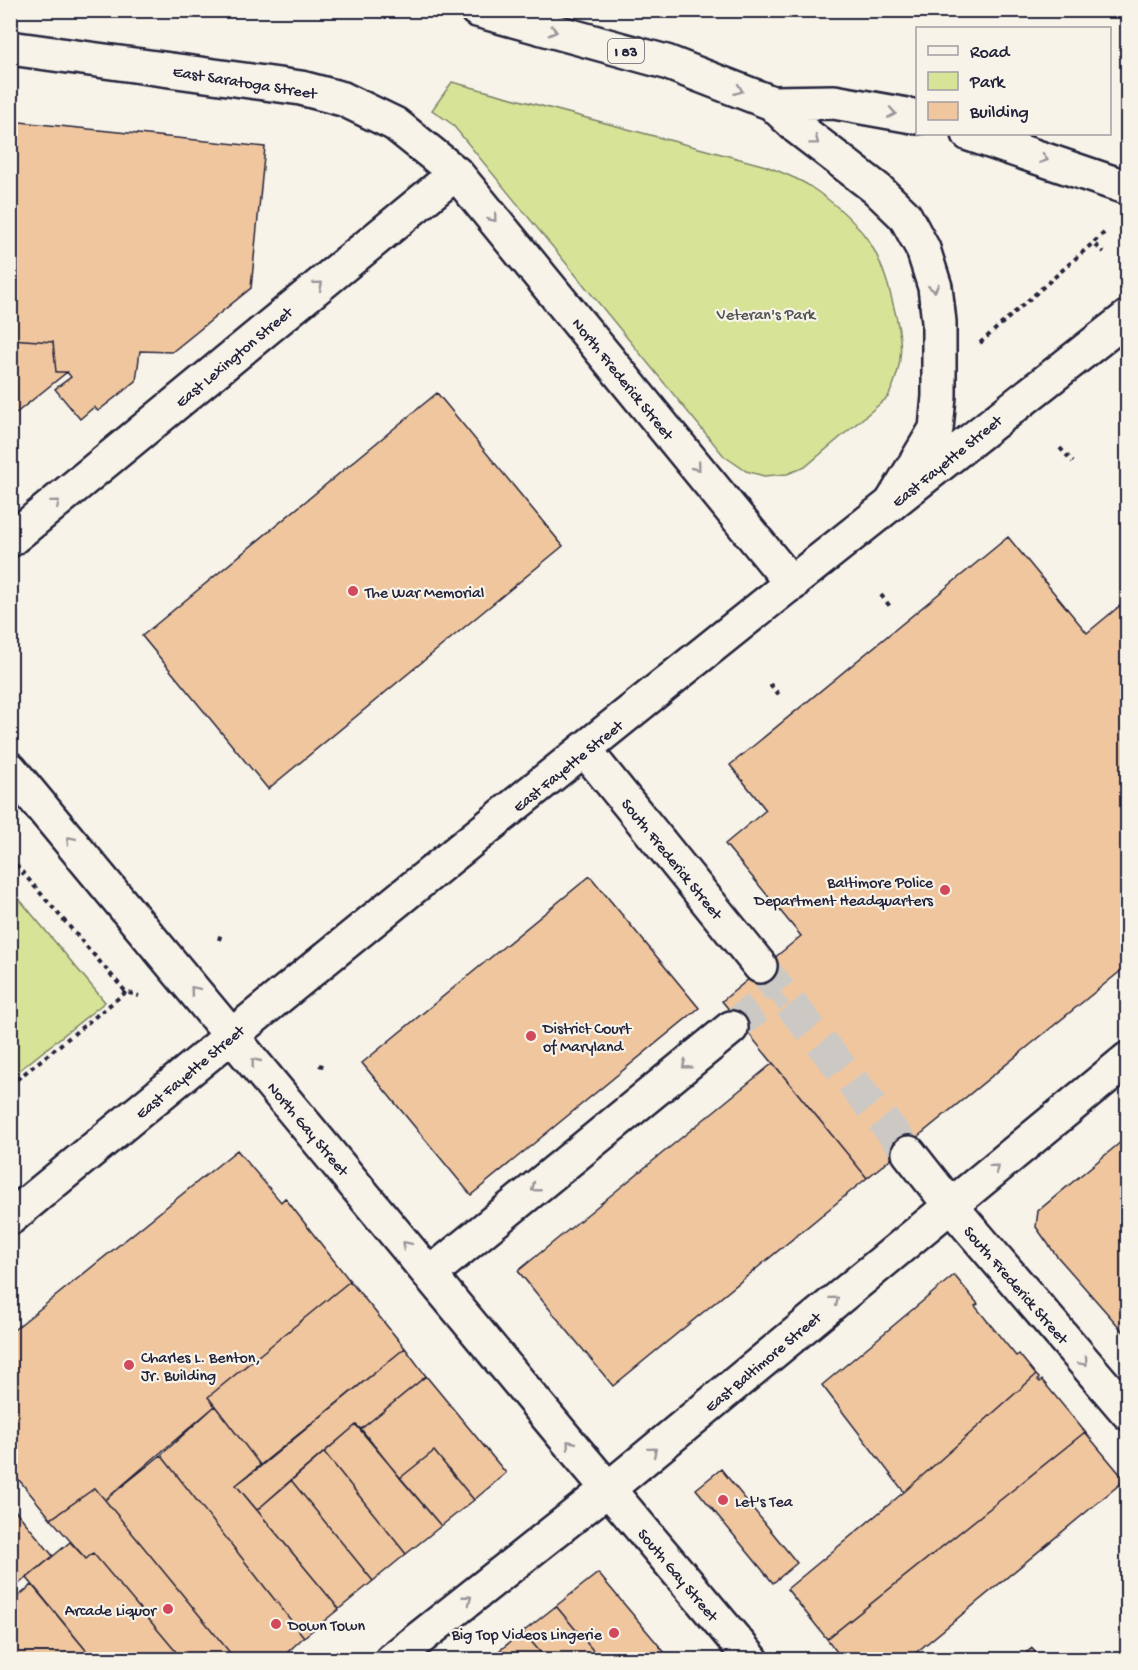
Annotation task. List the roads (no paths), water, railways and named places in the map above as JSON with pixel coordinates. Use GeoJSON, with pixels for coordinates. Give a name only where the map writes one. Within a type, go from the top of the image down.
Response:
{"type":"FeatureCollection","features":[{"type":"Feature","properties":{"kind":"main road","name":"I 83"},"geometry":{"type":"LineString","coordinates":[[477,10],[666,62],[772,103],[834,102],[916,117]]}},
{"type":"Feature","properties":{"kind":"main road","name":"East Saratoga Street"},"geometry":{"type":"LineString","coordinates":[[10,48],[230,77],[301,88],[343,99],[395,124],[456,173]]}},
{"type":"Feature","properties":{"kind":"main road"},"geometry":{"type":"LineString","coordinates":[[772,103],[798,128],[877,189],[905,216],[922,249],[935,287],[939,322],[939,396],[936,429],[891,504]]}},
{"type":"Feature","properties":{"kind":"main road"},"geometry":{"type":"LineString","coordinates":[[972,135],[1128,188]]}},
{"type":"Feature","properties":{"kind":"main road","name":"East Lexington Street"},"geometry":{"type":"LineString","coordinates":[[10,540],[456,173]]}},
{"type":"Feature","properties":{"kind":"main road","name":"North Frederick Street"},"geometry":{"type":"LineString","coordinates":[[456,173],[792,584]]}},
{"type":"Feature","properties":{"kind":"main road","name":"East Fayette Street"},"geometry":{"type":"LineString","coordinates":[[10,1218],[585,750],[1128,317]]}},
{"type":"Feature","properties":{"kind":"main road","name":"South Frederick Street"},"geometry":{"type":"LineString","coordinates":[[585,750],[760,966]]}},
{"type":"Feature","properties":{"kind":"main road","name":"North Gay Street"},"geometry":{"type":"LineString","coordinates":[[10,769],[608,1489]]}},
{"type":"Feature","properties":{"kind":"main road"},"geometry":{"type":"LineString","coordinates":[[430,1274],[731,1028]]}},
{"type":"Feature","properties":{"kind":"main road","name":"East Baltimore Street"},"geometry":{"type":"LineString","coordinates":[[392,1659],[608,1489],[1128,1059]]}},
{"type":"Feature","properties":{"kind":"main road","name":"South Frederick Street"},"geometry":{"type":"LineString","coordinates":[[909,1153],[950,1205],[1128,1413]]}},
{"type":"Feature","properties":{"kind":"main road","name":"South Gay Street"},"geometry":{"type":"LineString","coordinates":[[608,1489],[752,1659]]}},
{"type":"Feature","properties":{"kind":"tunnel"},"geometry":{"type":"LineString","coordinates":[[760,966],[909,1153]]}},
{"type":"Feature","properties":{"kind":"tunnel"},"geometry":{"type":"LineString","coordinates":[[731,1028],[779,990]]}},
{"type":"Feature","properties":{"kind":"place","name":"The War Memorial"},"geometry":{"type":"Point","coordinates":[353,591]}},
{"type":"Feature","properties":{"kind":"place","name":"Baltimore Police Department Headquarters"},"geometry":{"type":"Point","coordinates":[945,890]}},
{"type":"Feature","properties":{"kind":"place","name":"District Court of Maryland"},"geometry":{"type":"Point","coordinates":[531,1036]}},
{"type":"Feature","properties":{"kind":"place","name":"Charles L. Benton, Jr. Building"},"geometry":{"type":"Point","coordinates":[129,1365]}},
{"type":"Feature","properties":{"kind":"place","name":"Let's Tea"},"geometry":{"type":"Point","coordinates":[723,1500]}},
{"type":"Feature","properties":{"kind":"place","name":"Arcade Liquor"},"geometry":{"type":"Point","coordinates":[168,1609]}},
{"type":"Feature","properties":{"kind":"place","name":"Down Town"},"geometry":{"type":"Point","coordinates":[276,1624]}},
{"type":"Feature","properties":{"kind":"place","name":"Big Top Videos Lingerie"},"geometry":{"type":"Point","coordinates":[614,1633]}},
{"type":"Feature","properties":{"kind":"park label","name":"Veteran's Park"},"geometry":{"type":"Point","coordinates":[766,313]}}]}
